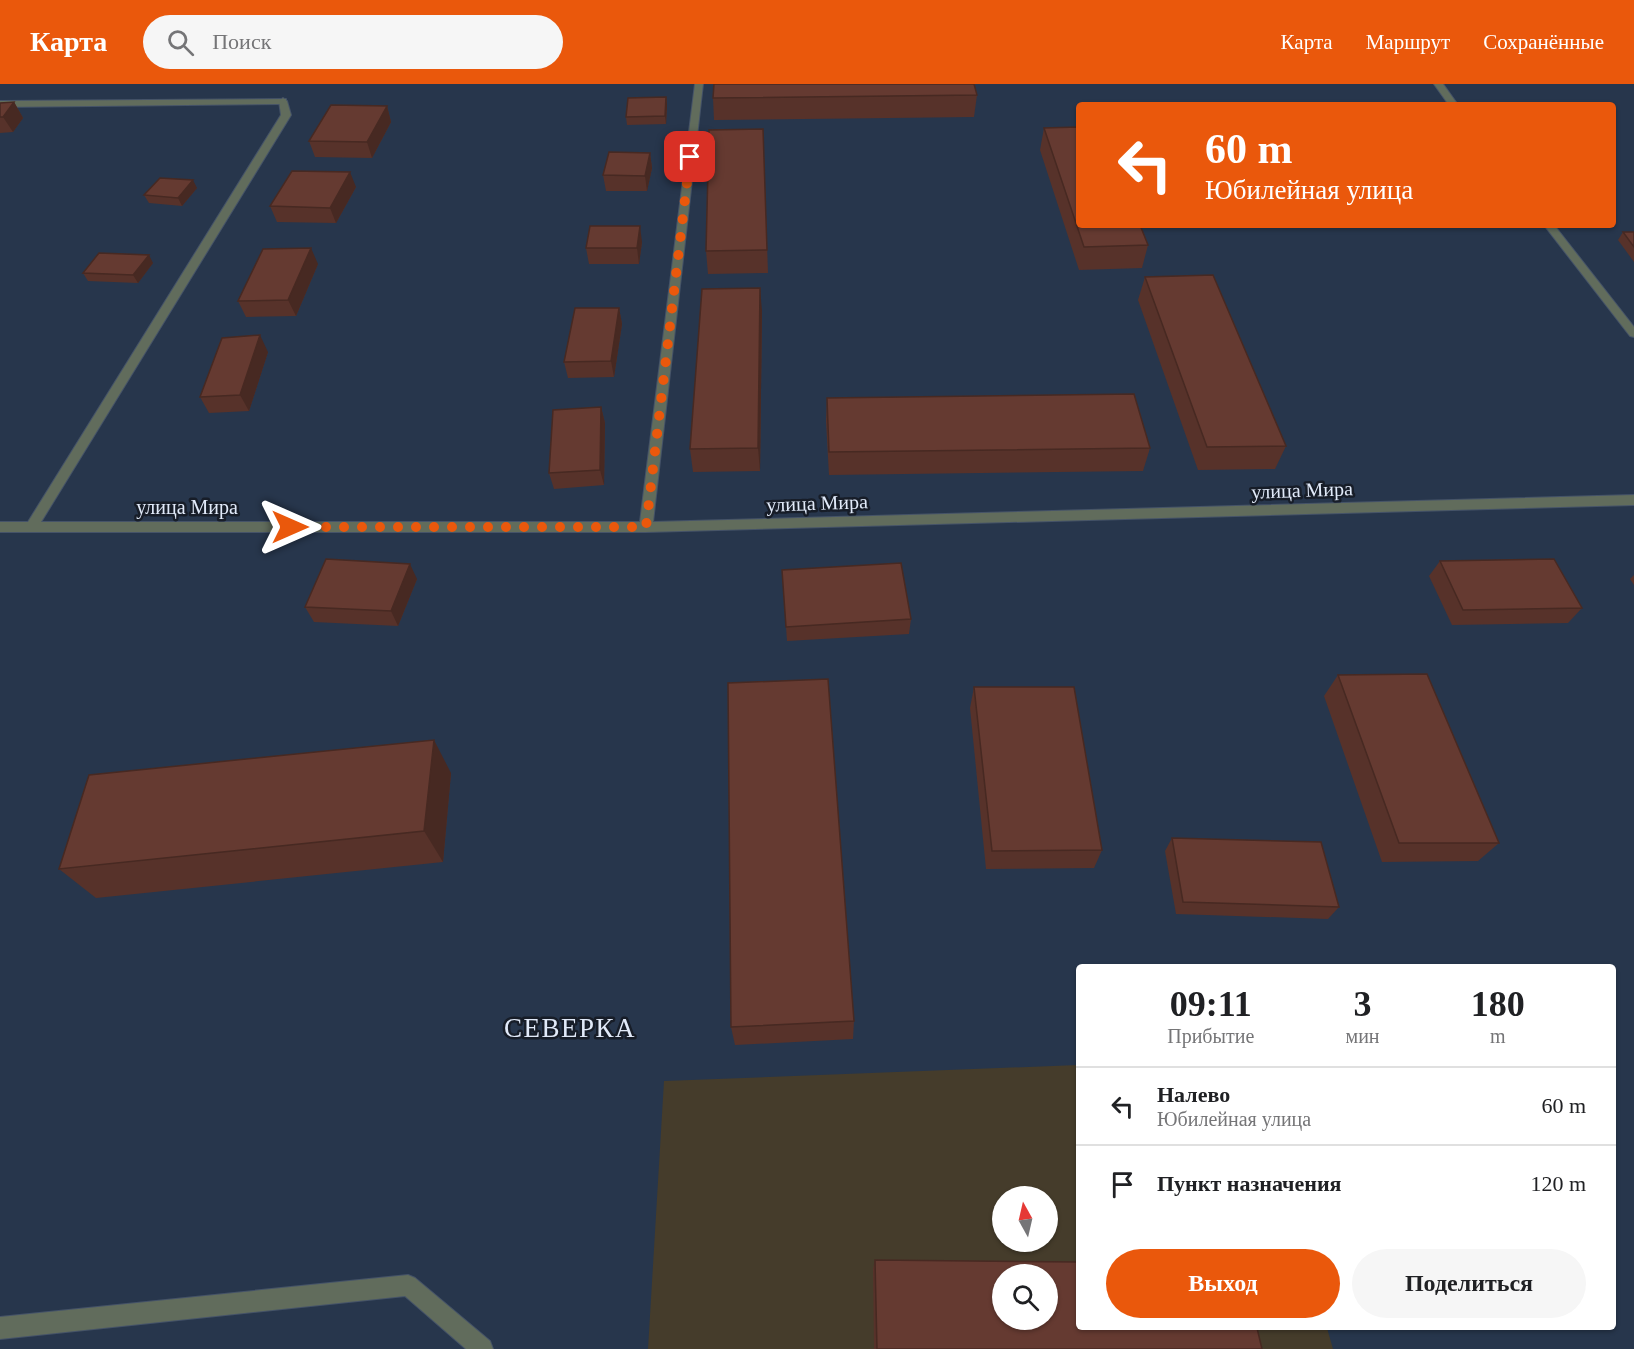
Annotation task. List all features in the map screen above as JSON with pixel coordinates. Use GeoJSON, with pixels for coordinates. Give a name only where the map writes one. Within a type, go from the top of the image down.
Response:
{"type":"FeatureCollection","features":[{"type":"Feature","properties":{"kind":"street"},"geometry":{"type":"LineString","coordinates":[[646,527],[699,84]]}},
{"type":"Feature","properties":{"kind":"street"},"geometry":{"type":"LineString","coordinates":[[1438,84],[1452,102]]}},
{"type":"Feature","properties":{"kind":"street"},"geometry":{"type":"LineString","coordinates":[[0,104],[283,101],[286,115],[32,526]]}},
{"type":"Feature","properties":{"kind":"street"},"geometry":{"type":"LineString","coordinates":[[1551,228],[1634,334]]}},
{"type":"Feature","properties":{"kind":"street","name":"улица Мира"},"geometry":{"type":"LineString","coordinates":[[0,527],[646,527],[1634,500]]}},
{"type":"Feature","properties":{"kind":"street"},"geometry":{"type":"LineString","coordinates":[[0,1328],[408,1285],[482,1349]]}},
{"type":"Feature","properties":{"kind":"shaded area"},"geometry":{"type":"Polygon","coordinates":[[[1076,1065],[1076,1330],[1328,1330],[1333,1349],[648,1349],[664,1081],[1076,1065]]]}},
{"type":"Feature","properties":{"kind":"building"},"geometry":{"type":"Polygon","coordinates":[[[714,84],[974,84],[977,95],[713,98],[714,84]]]}},
{"type":"Feature","properties":{"kind":"building"},"geometry":{"type":"Polygon","coordinates":[[[666,97],[665,116],[626,117],[628,98],[666,97]]]}},
{"type":"Feature","properties":{"kind":"building"},"geometry":{"type":"Polygon","coordinates":[[[14,102],[3,117],[0,117],[0,103],[14,102]]]}},
{"type":"Feature","properties":{"kind":"building"},"geometry":{"type":"Polygon","coordinates":[[[331,105],[387,106],[367,142],[309,141],[331,105]]]}},
{"type":"Feature","properties":{"kind":"building"},"geometry":{"type":"Polygon","coordinates":[[[1076,127],[1076,223],[1044,128],[1076,127]]]}},
{"type":"Feature","properties":{"kind":"building"},"geometry":{"type":"Polygon","coordinates":[[[763,129],[767,250],[706,251],[709,130],[763,129]]]}},
{"type":"Feature","properties":{"kind":"building"},"geometry":{"type":"Polygon","coordinates":[[[609,152],[650,153],[645,176],[603,175],[609,152]]]}},
{"type":"Feature","properties":{"kind":"building"},"geometry":{"type":"Polygon","coordinates":[[[292,171],[350,172],[330,208],[270,206],[292,171]]]}},
{"type":"Feature","properties":{"kind":"building"},"geometry":{"type":"Polygon","coordinates":[[[160,178],[193,180],[178,198],[144,195],[160,178]]]}},
{"type":"Feature","properties":{"kind":"building"},"geometry":{"type":"Polygon","coordinates":[[[590,226],[640,226],[637,248],[586,248],[590,226]]]}},
{"type":"Feature","properties":{"kind":"building"},"geometry":{"type":"Polygon","coordinates":[[[1078,228],[1141,228],[1148,245],[1084,247],[1078,228]]]}},
{"type":"Feature","properties":{"kind":"building"},"geometry":{"type":"Polygon","coordinates":[[[1623,232],[1634,232],[1634,247],[1623,232]]]}},
{"type":"Feature","properties":{"kind":"building"},"geometry":{"type":"Polygon","coordinates":[[[311,248],[288,300],[238,301],[263,249],[311,248]]]}},
{"type":"Feature","properties":{"kind":"building"},"geometry":{"type":"Polygon","coordinates":[[[99,253],[149,255],[133,275],[83,273],[99,253]]]}},
{"type":"Feature","properties":{"kind":"building"},"geometry":{"type":"Polygon","coordinates":[[[1213,275],[1286,446],[1207,447],[1145,277],[1213,275]]]}},
{"type":"Feature","properties":{"kind":"building"},"geometry":{"type":"Polygon","coordinates":[[[760,288],[758,448],[690,449],[702,289],[760,288]]]}},
{"type":"Feature","properties":{"kind":"building"},"geometry":{"type":"Polygon","coordinates":[[[575,308],[619,308],[611,361],[564,362],[575,308]]]}},
{"type":"Feature","properties":{"kind":"building"},"geometry":{"type":"Polygon","coordinates":[[[260,335],[240,395],[200,397],[222,338],[260,335]]]}},
{"type":"Feature","properties":{"kind":"building"},"geometry":{"type":"Polygon","coordinates":[[[1134,394],[1150,448],[829,452],[827,398],[1134,394]]]}},
{"type":"Feature","properties":{"kind":"building"},"geometry":{"type":"Polygon","coordinates":[[[601,407],[600,470],[549,473],[553,410],[601,407]]]}},
{"type":"Feature","properties":{"kind":"building"},"geometry":{"type":"Polygon","coordinates":[[[326,559],[410,564],[391,611],[305,607],[326,559]]]}},
{"type":"Feature","properties":{"kind":"building"},"geometry":{"type":"Polygon","coordinates":[[[1554,559],[1582,608],[1463,610],[1440,561],[1554,559]]]}},
{"type":"Feature","properties":{"kind":"building"},"geometry":{"type":"Polygon","coordinates":[[[901,563],[911,619],[786,627],[782,570],[901,563]]]}},
{"type":"Feature","properties":{"kind":"building"},"geometry":{"type":"Polygon","coordinates":[[[1427,674],[1499,843],[1399,843],[1338,675],[1427,674]]]}},
{"type":"Feature","properties":{"kind":"building"},"geometry":{"type":"Polygon","coordinates":[[[828,679],[854,1021],[731,1027],[728,683],[828,679]]]}},
{"type":"Feature","properties":{"kind":"building"},"geometry":{"type":"Polygon","coordinates":[[[974,687],[1074,687],[1102,850],[992,851],[974,687]]]}},
{"type":"Feature","properties":{"kind":"building"},"geometry":{"type":"Polygon","coordinates":[[[434,740],[424,831],[59,869],[89,775],[434,740]]]}},
{"type":"Feature","properties":{"kind":"building"},"geometry":{"type":"Polygon","coordinates":[[[1172,838],[1321,842],[1339,907],[1183,902],[1172,838]]]}},
{"type":"Feature","properties":{"kind":"building"},"geometry":{"type":"Polygon","coordinates":[[[875,1260],[1076,1262],[1076,1330],[1257,1330],[1262,1349],[877,1349],[875,1260]]]}},
{"type":"Feature","properties":{"kind":"district","name":"СЕВЕРКА"},"geometry":{"type":"Point","coordinates":[570,1028]}},
{"type":"Feature","properties":{"kind":"route"},"geometry":{"type":"LineString","coordinates":[[290,527],[646,527],[690,157]]}}]}
